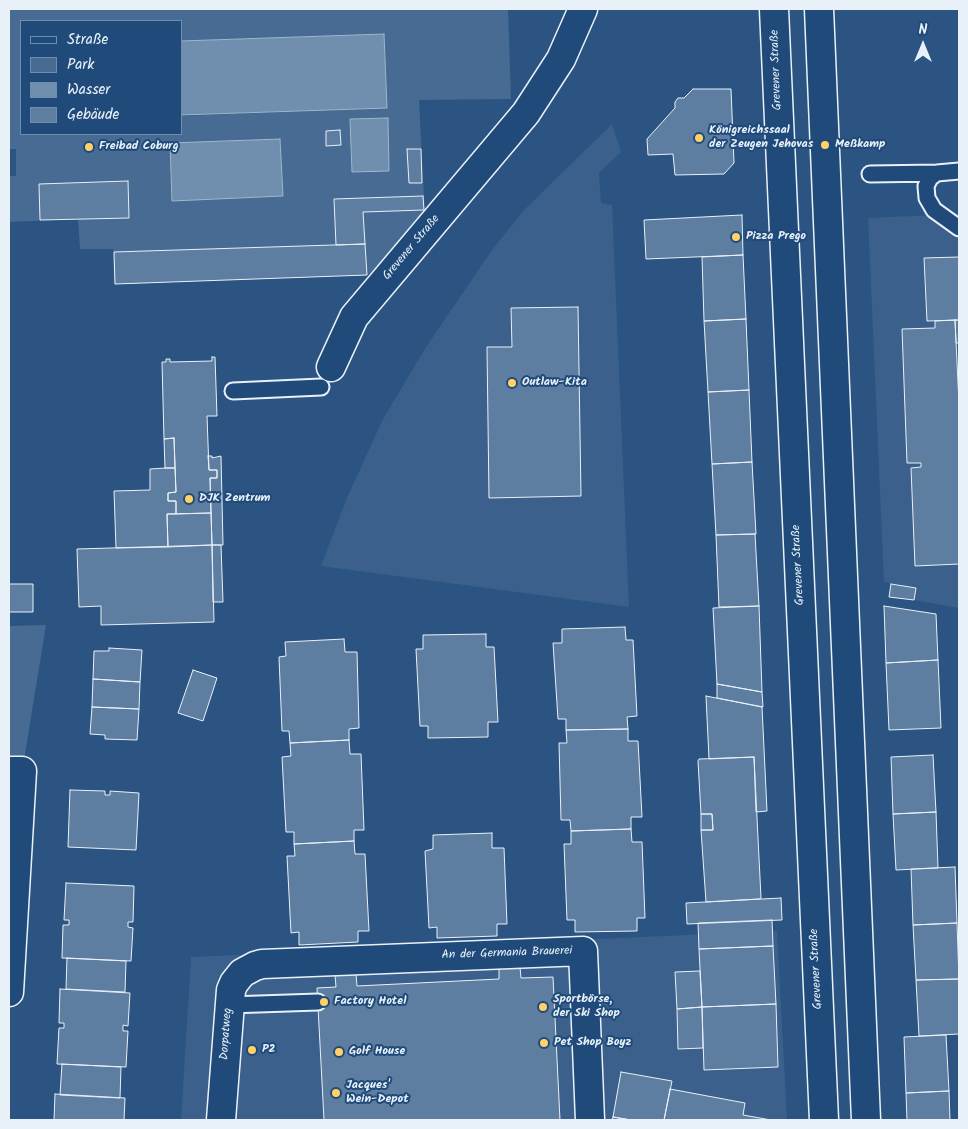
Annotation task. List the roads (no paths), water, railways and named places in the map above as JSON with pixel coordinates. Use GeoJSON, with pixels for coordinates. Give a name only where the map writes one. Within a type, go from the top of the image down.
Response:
{"type":"FeatureCollection","features":[{"type":"Feature","properties":{"kind":"main road","name":"Grevener Straße"},"geometry":{"type":"LineString","coordinates":[[326,377],[354,317],[526,112],[561,59],[583,9]]}},
{"type":"Feature","properties":{"kind":"main road","name":"Grevener Straße"},"geometry":{"type":"LineString","coordinates":[[774,9],[824,1120]]}},
{"type":"Feature","properties":{"kind":"main road"},"geometry":{"type":"LineString","coordinates":[[819,9],[866,1120]]}},
{"type":"Feature","properties":{"kind":"main road"},"geometry":{"type":"LineString","coordinates":[[9,772],[22,771],[11,914],[9,992]]}},
{"type":"Feature","properties":{"kind":"main road","name":"An der Germania Brauerei"},"geometry":{"type":"LineString","coordinates":[[262,964],[583,951],[590,1120]]}},
{"type":"Feature","properties":{"kind":"main road","name":"Dorpatweg"},"geometry":{"type":"LineString","coordinates":[[221,1120],[229,1005],[232,990],[237,979],[249,969],[262,964]]}},
{"type":"Feature","properties":{"kind":"lane"},"geometry":{"type":"LineString","coordinates":[[870,174],[959,171]]}},
{"type":"Feature","properties":{"kind":"lane"},"geometry":{"type":"LineString","coordinates":[[937,173],[930,178],[926,186],[927,198],[934,210],[959,228]]}},
{"type":"Feature","properties":{"kind":"lane"},"geometry":{"type":"LineString","coordinates":[[233,391],[326,377]]}},
{"type":"Feature","properties":{"kind":"lane"},"geometry":{"type":"LineString","coordinates":[[229,1005],[318,1002]]}},
{"type":"Feature","properties":{"kind":"water"},"geometry":{"type":"Polygon","coordinates":[[[384,34],[387,108],[182,115],[182,41],[384,34]]]}},
{"type":"Feature","properties":{"kind":"water"},"geometry":{"type":"Polygon","coordinates":[[[388,118],[389,171],[352,172],[350,119],[388,118]]]}},
{"type":"Feature","properties":{"kind":"water"},"geometry":{"type":"Polygon","coordinates":[[[280,139],[283,196],[172,201],[170,143],[280,139]]]}},
{"type":"Feature","properties":{"kind":"place","name":"Königreichssaal der Zeugen Jehovas"},"geometry":{"type":"Point","coordinates":[699,138]}},
{"type":"Feature","properties":{"kind":"place","name":"Meßkamp"},"geometry":{"type":"Point","coordinates":[825,145]}},
{"type":"Feature","properties":{"kind":"place","name":"Freibad Coburg"},"geometry":{"type":"Point","coordinates":[89,147]}},
{"type":"Feature","properties":{"kind":"place","name":"Pizza Prego"},"geometry":{"type":"Point","coordinates":[736,237]}},
{"type":"Feature","properties":{"kind":"place","name":"Outlaw-Kita"},"geometry":{"type":"Point","coordinates":[512,383]}},
{"type":"Feature","properties":{"kind":"place","name":"DJK Zentrum"},"geometry":{"type":"Point","coordinates":[189,499]}},
{"type":"Feature","properties":{"kind":"place","name":"Factory Hotel"},"geometry":{"type":"Point","coordinates":[324,1002]}},
{"type":"Feature","properties":{"kind":"place","name":"Sportbörse, der Ski Shop"},"geometry":{"type":"Point","coordinates":[543,1007]}},
{"type":"Feature","properties":{"kind":"place","name":"Pet Shop Boyz"},"geometry":{"type":"Point","coordinates":[544,1043]}},
{"type":"Feature","properties":{"kind":"place","name":"P2"},"geometry":{"type":"Point","coordinates":[252,1050]}},
{"type":"Feature","properties":{"kind":"place","name":"Golf House"},"geometry":{"type":"Point","coordinates":[339,1052]}},
{"type":"Feature","properties":{"kind":"place","name":"Jacques' Wein-Depot"},"geometry":{"type":"Point","coordinates":[336,1093]}}]}
